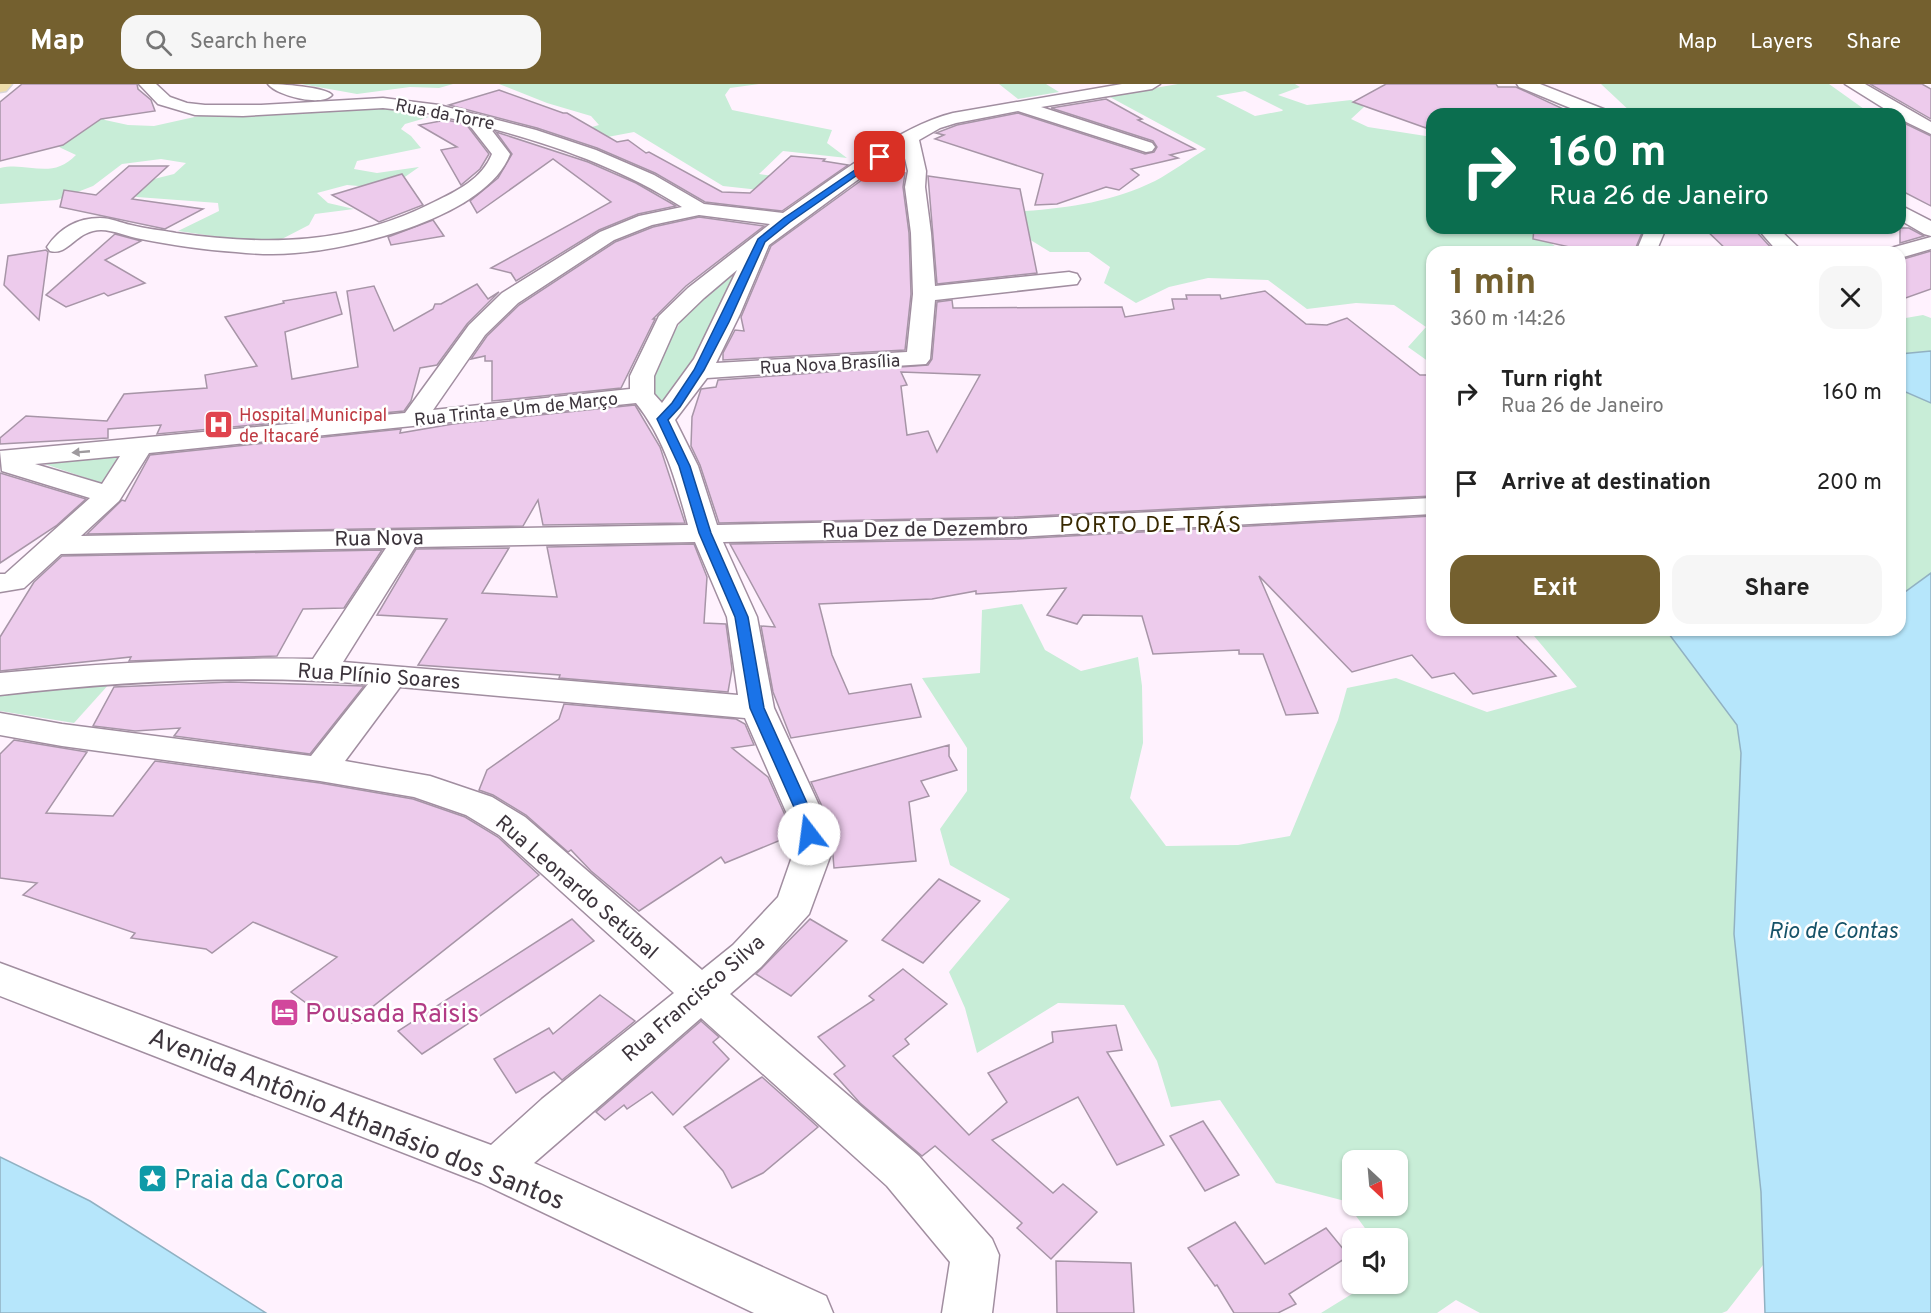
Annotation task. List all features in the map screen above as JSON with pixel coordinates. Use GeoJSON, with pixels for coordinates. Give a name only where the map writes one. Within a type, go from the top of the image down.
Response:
{"type":"FeatureCollection","features":[{"type":"Feature","properties":{"kind":"main road"},"geometry":{"type":"LineString","coordinates":[[0,87],[4,84]]}},
{"type":"Feature","properties":{"kind":"street","name":"Rua da Torre"},"geometry":{"type":"LineString","coordinates":[[147,84],[156,96],[166,102],[191,110],[284,110],[385,103],[442,110],[536,136],[599,158],[680,195],[699,208]]}},
{"type":"Feature","properties":{"kind":"street"},"geometry":{"type":"LineString","coordinates":[[276,84],[292,92],[385,103]]}},
{"type":"Feature","properties":{"kind":"street"},"geometry":{"type":"LineString","coordinates":[[642,395],[642,376],[668,321],[696,293],[787,220],[910,138],[934,124],[953,118],[1152,84]]}},
{"type":"Feature","properties":{"kind":"street"},"geometry":{"type":"LineString","coordinates":[[1525,84],[1585,108]]}},
{"type":"Feature","properties":{"kind":"street"},"geometry":{"type":"LineString","coordinates":[[1853,84],[1895,108]]}},
{"type":"Feature","properties":{"kind":"street"},"geometry":{"type":"LineString","coordinates":[[1018,106],[1146,147]]}},
{"type":"Feature","properties":{"kind":"street"},"geometry":{"type":"LineString","coordinates":[[1906,115],[1931,129]]}},
{"type":"Feature","properties":{"kind":"street"},"geometry":{"type":"LineString","coordinates":[[57,247],[63,237],[80,228],[101,224],[171,238],[276,248],[353,237],[402,224],[435,211],[465,194],[487,179],[498,165],[501,154],[473,118]]}},
{"type":"Feature","properties":{"kind":"street","name":"Rua Nova Brasília"},"geometry":{"type":"LineString","coordinates":[[699,370],[918,359],[924,294],[921,233],[915,187],[917,171],[910,138]]}},
{"type":"Feature","properties":{"kind":"street"},"geometry":{"type":"LineString","coordinates":[[413,420],[477,330],[510,298],[607,236],[646,220],[699,208],[787,220]]}},
{"type":"Feature","properties":{"kind":"street"},"geometry":{"type":"LineString","coordinates":[[1906,214],[1931,230]]}},
{"type":"Feature","properties":{"kind":"street"},"geometry":{"type":"LineString","coordinates":[[1772,234],[1783,246]]}},
{"type":"Feature","properties":{"kind":"street"},"geometry":{"type":"LineString","coordinates":[[662,419],[676,405],[699,370],[761,241]]}},
{"type":"Feature","properties":{"kind":"street"},"geometry":{"type":"LineString","coordinates":[[1906,250],[1931,243]]}},
{"type":"Feature","properties":{"kind":"street"},"geometry":{"type":"LineString","coordinates":[[924,294],[1069,279]]}},
{"type":"Feature","properties":{"kind":"street","name":"Rua Trinta e Um de Março"},"geometry":{"type":"LineString","coordinates":[[0,460],[413,420],[642,395]]}},
{"type":"Feature","properties":{"kind":"street","name":"Rua Francisco Silva"},"geometry":{"type":"LineString","coordinates":[[497,1168],[558,1113],[747,956],[795,904],[812,854],[805,814],[757,708],[742,617],[705,533],[685,466],[662,419],[642,395]]}},
{"type":"Feature","properties":{"kind":"street"},"geometry":{"type":"LineString","coordinates":[[6,582],[53,545],[109,495],[140,447]]}},
{"type":"Feature","properties":{"kind":"street"},"geometry":{"type":"LineString","coordinates":[[0,460],[109,495]]}},
{"type":"Feature","properties":{"kind":"street","name":"Rua Dez de Dezembro"},"geometry":{"type":"LineString","coordinates":[[705,533],[1014,528],[1426,506]]}},
{"type":"Feature","properties":{"kind":"street","name":"Rua Nova"},"geometry":{"type":"LineString","coordinates":[[53,545],[705,533]]}},
{"type":"Feature","properties":{"kind":"street"},"geometry":{"type":"LineString","coordinates":[[322,670],[407,537]]}},
{"type":"Feature","properties":{"kind":"street","name":"Rua Plínio Soares"},"geometry":{"type":"LineString","coordinates":[[0,684],[94,674],[247,668],[322,670],[757,708]]}},
{"type":"Feature","properties":{"kind":"street"},"geometry":{"type":"LineString","coordinates":[[320,769],[392,676]]}},
{"type":"Feature","properties":{"kind":"street","name":"Rua Leonardo Setúbal"},"geometry":{"type":"LineString","coordinates":[[0,724],[74,737],[320,769],[418,785],[479,806],[512,826],[903,1171],[975,1255],[967,1313]]}},
{"type":"Feature","properties":{"kind":"street","name":"Avenida Antônio Athanásio dos Santos"},"geometry":{"type":"LineString","coordinates":[[0,979],[497,1168],[808,1313]]}},
{"type":"Feature","properties":{"kind":"green space"},"geometry":{"type":"Polygon","coordinates":[[[301,84],[453,84],[439,88],[410,87],[357,94],[301,84]]]}},
{"type":"Feature","properties":{"kind":"green space"},"geometry":{"type":"Polygon","coordinates":[[[499,84],[759,84],[730,88],[725,95],[732,110],[832,130],[827,143],[847,158],[783,151],[759,174],[791,178],[803,195],[723,186],[634,132],[581,142],[563,135],[599,125],[591,116],[547,103],[499,84]]]}},
{"type":"Feature","properties":{"kind":"green space"},"geometry":{"type":"Polygon","coordinates":[[[999,84],[1046,84],[1059,92],[1018,99],[999,84]]]}},
{"type":"Feature","properties":{"kind":"green space"},"geometry":{"type":"Polygon","coordinates":[[[1178,84],[1295,84],[1300,87],[1278,95],[1307,105],[1351,100],[1364,107],[1351,119],[1368,127],[1426,136],[1426,234],[1538,234],[1555,246],[1426,246],[1426,327],[1394,305],[1356,303],[1307,309],[1268,280],[1208,278],[1169,287],[1136,303],[1104,283],[1110,267],[1089,252],[1050,252],[1016,231],[1025,211],[1059,208],[1124,194],[1168,174],[1206,149],[1108,96],[1178,84]],[[1245,91],[1216,96],[1255,116],[1282,111],[1245,91]]]}},
{"type":"Feature","properties":{"kind":"green space"},"geometry":{"type":"Polygon","coordinates":[[[1601,84],[1829,84],[1863,108],[1627,108],[1601,84]]]}},
{"type":"Feature","properties":{"kind":"green space"},"geometry":{"type":"Polygon","coordinates":[[[384,107],[429,117],[405,124],[401,129],[411,136],[421,148],[357,161],[354,169],[377,173],[419,167],[402,179],[370,187],[347,185],[317,193],[328,203],[354,209],[315,214],[309,225],[278,241],[233,239],[178,231],[219,211],[218,203],[137,197],[125,193],[142,182],[174,174],[186,163],[161,159],[122,164],[93,186],[57,200],[0,204],[0,168],[10,166],[48,169],[67,163],[76,155],[43,135],[99,115],[105,120],[128,125],[154,126],[199,116],[384,107]]]}},
{"type":"Feature","properties":{"kind":"green space"},"geometry":{"type":"Polygon","coordinates":[[[739,265],[694,357],[663,409],[654,392],[656,362],[691,305],[739,265]]]}},
{"type":"Feature","properties":{"kind":"green space"},"geometry":{"type":"Polygon","coordinates":[[[1923,315],[1931,318],[1931,351],[1906,354],[1906,318],[1923,315]]]}},
{"type":"Feature","properties":{"kind":"green space"},"geometry":{"type":"Polygon","coordinates":[[[1426,327],[1426,360],[1408,347],[1426,327]]]}},
{"type":"Feature","properties":{"kind":"green space"},"geometry":{"type":"Polygon","coordinates":[[[1906,393],[1931,403],[1931,573],[1906,591],[1906,393]]]}},
{"type":"Feature","properties":{"kind":"green space"},"geometry":{"type":"Polygon","coordinates":[[[126,452],[101,483],[33,460],[126,452]]]}},
{"type":"Feature","properties":{"kind":"green space"},"geometry":{"type":"Polygon","coordinates":[[[1022,604],[1045,650],[1081,671],[1138,657],[1142,686],[1143,743],[1130,798],[1166,846],[1238,845],[1290,836],[1338,720],[1347,688],[1396,678],[1487,712],[1577,687],[1534,636],[1670,636],[1737,725],[1741,753],[1734,934],[1761,1192],[1763,1265],[1727,1311],[1722,1313],[1480,1313],[1456,1300],[1437,1313],[1321,1313],[1352,1294],[1408,1294],[1408,1228],[1365,1228],[1356,1216],[1408,1216],[1408,1150],[1342,1150],[1342,1200],[1276,1183],[1220,1100],[1171,1107],[1157,1061],[1124,1005],[1058,1003],[977,1053],[965,1008],[949,972],[1010,899],[950,865],[940,829],[967,791],[967,748],[922,678],[980,673],[982,610],[1022,604]]]}},
{"type":"Feature","properties":{"kind":"green space"},"geometry":{"type":"Polygon","coordinates":[[[110,683],[74,723],[0,711],[0,692],[110,683]]]}},
{"type":"Feature","properties":{"kind":"water"},"geometry":{"type":"Polygon","coordinates":[[[1931,351],[1931,403],[1906,392],[1906,353],[1931,351]]]}},
{"type":"Feature","properties":{"kind":"water","name":"Rio de Contas"},"geometry":{"type":"Polygon","coordinates":[[[1931,573],[1931,1313],[1765,1313],[1761,1192],[1734,934],[1741,753],[1737,725],[1670,636],[1906,636],[1906,591],[1931,573]]]}},
{"type":"Feature","properties":{"kind":"water"},"geometry":{"type":"Polygon","coordinates":[[[0,1157],[90,1201],[266,1313],[0,1313],[0,1157]]]}},
{"type":"Feature","properties":{"kind":"building"},"geometry":{"type":"Polygon","coordinates":[[[22,84],[137,84],[138,89],[151,100],[155,111],[101,119],[63,145],[0,161],[0,102],[22,84]]]}},
{"type":"Feature","properties":{"kind":"building"},"geometry":{"type":"Polygon","coordinates":[[[1386,84],[1496,84],[1498,87],[1516,87],[1561,108],[1426,108],[1426,128],[1353,102],[1386,84]]]}},
{"type":"Feature","properties":{"kind":"building"},"geometry":{"type":"Polygon","coordinates":[[[1870,84],[1922,84],[1931,89],[1931,119],[1870,84]]]}},
{"type":"Feature","properties":{"kind":"building"},"geometry":{"type":"Polygon","coordinates":[[[499,90],[567,113],[617,142],[628,140],[646,153],[649,152],[722,192],[750,193],[791,156],[825,159],[823,161],[848,165],[782,211],[705,202],[655,173],[597,148],[537,128],[449,105],[499,90]]]}},
{"type":"Feature","properties":{"kind":"building"},"geometry":{"type":"Polygon","coordinates":[[[1106,99],[1142,119],[1138,120],[1195,149],[1170,155],[1178,158],[1131,169],[1139,175],[1119,190],[1106,187],[1057,204],[1035,205],[1043,174],[935,139],[944,135],[936,133],[957,125],[1018,113],[1145,154],[1154,152],[1157,147],[1153,141],[1051,108],[1106,99]]]}},
{"type":"Feature","properties":{"kind":"building"},"geometry":{"type":"Polygon","coordinates":[[[446,120],[466,124],[489,154],[480,169],[461,185],[441,150],[457,147],[419,125],[446,120]]]}},
{"type":"Feature","properties":{"kind":"building"},"geometry":{"type":"Polygon","coordinates":[[[1906,124],[1931,136],[1931,206],[1906,193],[1906,124]]]}},
{"type":"Feature","properties":{"kind":"building"},"geometry":{"type":"Polygon","coordinates":[[[496,132],[588,162],[636,183],[676,206],[638,214],[599,230],[516,281],[511,273],[491,268],[611,202],[553,159],[477,213],[470,201],[498,178],[512,154],[496,132]]]}},
{"type":"Feature","properties":{"kind":"building"},"geometry":{"type":"Polygon","coordinates":[[[129,166],[168,166],[132,199],[203,209],[165,229],[60,207],[64,190],[96,195],[129,166]]]}},
{"type":"Feature","properties":{"kind":"building"},"geometry":{"type":"Polygon","coordinates":[[[877,169],[905,173],[903,187],[909,233],[911,294],[905,350],[723,360],[723,353],[735,330],[744,331],[741,317],[771,246],[877,169]]]}},
{"type":"Feature","properties":{"kind":"building"},"geometry":{"type":"Polygon","coordinates":[[[402,174],[423,205],[379,222],[332,195],[402,174]]]}},
{"type":"Feature","properties":{"kind":"building"},"geometry":{"type":"Polygon","coordinates":[[[928,176],[1020,189],[1037,273],[937,284],[928,176]]]}},
{"type":"Feature","properties":{"kind":"building"},"geometry":{"type":"Polygon","coordinates":[[[699,217],[764,226],[686,286],[653,319],[655,319],[621,388],[492,401],[492,361],[485,361],[485,356],[471,359],[487,336],[519,305],[615,242],[653,227],[699,217]]]}},
{"type":"Feature","properties":{"kind":"building"},"geometry":{"type":"Polygon","coordinates":[[[433,220],[444,236],[391,245],[388,237],[433,220]]]}},
{"type":"Feature","properties":{"kind":"building"},"geometry":{"type":"Polygon","coordinates":[[[1906,228],[1924,236],[1900,243],[1900,234],[1906,234],[1906,228]]]}},
{"type":"Feature","properties":{"kind":"building"},"geometry":{"type":"Polygon","coordinates":[[[115,234],[141,241],[105,260],[145,283],[108,296],[104,293],[66,307],[46,295],[115,234]]]}},
{"type":"Feature","properties":{"kind":"building"},"geometry":{"type":"Polygon","coordinates":[[[1533,234],[1642,234],[1636,246],[1565,246],[1533,239],[1533,234]]]}},
{"type":"Feature","properties":{"kind":"building"},"geometry":{"type":"Polygon","coordinates":[[[1710,234],[1758,234],[1770,246],[1723,246],[1710,234]]]}},
{"type":"Feature","properties":{"kind":"building"},"geometry":{"type":"Polygon","coordinates":[[[46,250],[48,252],[39,320],[4,285],[8,256],[46,250]]]}},
{"type":"Feature","properties":{"kind":"building"},"geometry":{"type":"Polygon","coordinates":[[[1931,251],[1931,289],[1906,298],[1906,258],[1931,251]]]}},
{"type":"Feature","properties":{"kind":"building"},"geometry":{"type":"Polygon","coordinates":[[[477,284],[488,299],[499,292],[467,324],[437,365],[420,368],[411,401],[404,411],[157,434],[161,425],[108,429],[108,438],[0,444],[0,438],[26,416],[107,421],[124,394],[207,388],[205,375],[257,366],[225,317],[284,303],[283,301],[336,292],[342,314],[285,332],[292,379],[358,367],[347,291],[374,286],[394,331],[433,309],[435,304],[441,304],[477,284]]]}},
{"type":"Feature","properties":{"kind":"building"},"geometry":{"type":"Polygon","coordinates":[[[1265,291],[1306,324],[1327,325],[1347,318],[1420,375],[1426,375],[1426,496],[1014,517],[719,523],[700,465],[691,446],[692,417],[701,389],[716,387],[718,380],[928,365],[932,359],[937,302],[952,300],[953,308],[1122,307],[1125,317],[1174,309],[1172,299],[1187,299],[1186,295],[1220,295],[1221,299],[1265,291]],[[901,372],[907,385],[901,386],[907,435],[928,431],[937,452],[980,375],[901,372]]]}},
{"type":"Feature","properties":{"kind":"building"},"geometry":{"type":"Polygon","coordinates":[[[635,405],[660,447],[685,523],[543,525],[538,500],[523,526],[87,534],[122,500],[125,501],[150,455],[401,429],[400,433],[453,424],[635,405]]]}},
{"type":"Feature","properties":{"kind":"building"},"geometry":{"type":"Polygon","coordinates":[[[0,473],[86,499],[56,526],[0,563],[0,473]]]}},
{"type":"Feature","properties":{"kind":"building"},"geometry":{"type":"Polygon","coordinates":[[[1426,516],[1426,636],[1517,636],[1556,676],[1473,694],[1454,673],[1432,678],[1412,655],[1352,672],[1259,576],[1318,713],[1286,715],[1263,654],[1239,654],[1239,650],[1153,654],[1142,616],[1083,615],[1077,624],[1047,615],[1066,588],[976,594],[976,591],[932,599],[819,604],[832,655],[849,694],[911,684],[921,717],[791,738],[773,692],[761,626],[775,627],[730,544],[1014,539],[1426,516]]]}},
{"type":"Feature","properties":{"kind":"building"},"geometry":{"type":"Polygon","coordinates":[[[694,544],[707,577],[704,623],[726,624],[732,669],[728,692],[559,678],[560,675],[418,665],[447,619],[377,615],[416,549],[509,548],[482,593],[557,597],[547,547],[694,544]]]}},
{"type":"Feature","properties":{"kind":"building"},"geometry":{"type":"Polygon","coordinates":[[[382,550],[344,608],[303,609],[277,656],[129,661],[131,657],[0,671],[0,637],[34,582],[62,556],[382,550]]]}},
{"type":"Feature","properties":{"kind":"building"},"geometry":{"type":"Polygon","coordinates":[[[230,682],[364,686],[310,754],[174,736],[180,728],[135,731],[93,726],[114,687],[230,682]]]}},
{"type":"Feature","properties":{"kind":"building"},"geometry":{"type":"Polygon","coordinates":[[[564,704],[736,719],[745,724],[754,745],[732,748],[768,777],[785,815],[788,837],[725,863],[721,857],[639,911],[591,871],[571,850],[568,852],[526,815],[493,795],[479,790],[487,770],[559,719],[564,704]]]}},
{"type":"Feature","properties":{"kind":"building"},"geometry":{"type":"Polygon","coordinates":[[[14,740],[87,752],[46,813],[113,816],[155,761],[320,783],[413,799],[465,817],[498,837],[539,875],[352,1023],[325,1009],[320,1013],[291,992],[337,957],[253,922],[212,953],[206,949],[131,938],[135,933],[23,895],[37,883],[0,878],[0,754],[14,740]]]}},
{"type":"Feature","properties":{"kind":"building"},"geometry":{"type":"Polygon","coordinates":[[[949,745],[949,756],[957,770],[921,781],[929,796],[909,802],[916,861],[834,868],[831,831],[829,831],[825,813],[811,782],[949,745]]]}},
{"type":"Feature","properties":{"kind":"building"},"geometry":{"type":"Polygon","coordinates":[[[939,879],[980,901],[923,963],[882,940],[939,879]]]}},
{"type":"Feature","properties":{"kind":"building"},"geometry":{"type":"Polygon","coordinates":[[[572,919],[594,941],[422,1054],[398,1031],[572,919]]]}},
{"type":"Feature","properties":{"kind":"building"},"geometry":{"type":"Polygon","coordinates":[[[810,919],[847,941],[791,996],[756,974],[810,919]]]}},
{"type":"Feature","properties":{"kind":"building"},"geometry":{"type":"Polygon","coordinates":[[[903,969],[947,1004],[905,1039],[909,1044],[893,1056],[969,1135],[1007,1102],[988,1073],[1053,1042],[1052,1032],[1116,1025],[1122,1050],[1107,1052],[1164,1145],[1117,1165],[1078,1097],[992,1140],[1053,1193],[1063,1184],[1097,1212],[1051,1259],[1017,1228],[1022,1223],[935,1146],[922,1156],[860,1103],[834,1074],[845,1066],[818,1037],[874,1000],[869,996],[903,969]]]}},
{"type":"Feature","properties":{"kind":"building"},"geometry":{"type":"Polygon","coordinates":[[[600,995],[635,1021],[562,1080],[554,1072],[516,1093],[494,1059],[549,1028],[553,1034],[600,995]]]}},
{"type":"Feature","properties":{"kind":"building"},"geometry":{"type":"Polygon","coordinates":[[[701,1021],[719,1037],[713,1042],[729,1059],[673,1115],[652,1092],[627,1109],[624,1105],[605,1120],[596,1112],[701,1021]]]}},
{"type":"Feature","properties":{"kind":"building"},"geometry":{"type":"Polygon","coordinates":[[[762,1077],[818,1127],[763,1173],[732,1188],[723,1171],[684,1127],[762,1077]]]}},
{"type":"Feature","properties":{"kind":"building"},"geometry":{"type":"Polygon","coordinates":[[[1203,1121],[1239,1175],[1205,1191],[1170,1136],[1203,1121]]]}},
{"type":"Feature","properties":{"kind":"building"},"geometry":{"type":"Polygon","coordinates":[[[1235,1222],[1265,1264],[1326,1228],[1342,1247],[1342,1260],[1289,1294],[1296,1304],[1278,1313],[1234,1313],[1217,1285],[1215,1286],[1188,1248],[1235,1222]]]}},
{"type":"Feature","properties":{"kind":"building"},"geometry":{"type":"Polygon","coordinates":[[[1056,1261],[1131,1263],[1134,1313],[1057,1313],[1056,1261]]]}},
{"type":"Feature","properties":{"kind":"place","name":"Hospital Municipal de Itacaré"},"geometry":{"type":"Point","coordinates":[218,425]}},
{"type":"Feature","properties":{"kind":"place","name":"Pousada Raisis"},"geometry":{"type":"Point","coordinates":[284,1013]}},
{"type":"Feature","properties":{"kind":"place","name":"Praia da Coroa"},"geometry":{"type":"Point","coordinates":[153,1179]}},
{"type":"Feature","properties":{"kind":"district","name":"PORTO DE TRÁS"},"geometry":{"type":"Point","coordinates":[1151,524]}},
{"type":"Feature","properties":{"kind":"route"},"geometry":{"type":"LineString","coordinates":[[809,834],[805,814],[757,708],[742,617],[705,533],[685,466],[662,419],[676,405],[699,370],[761,241],[787,220],[880,157]]}}]}
